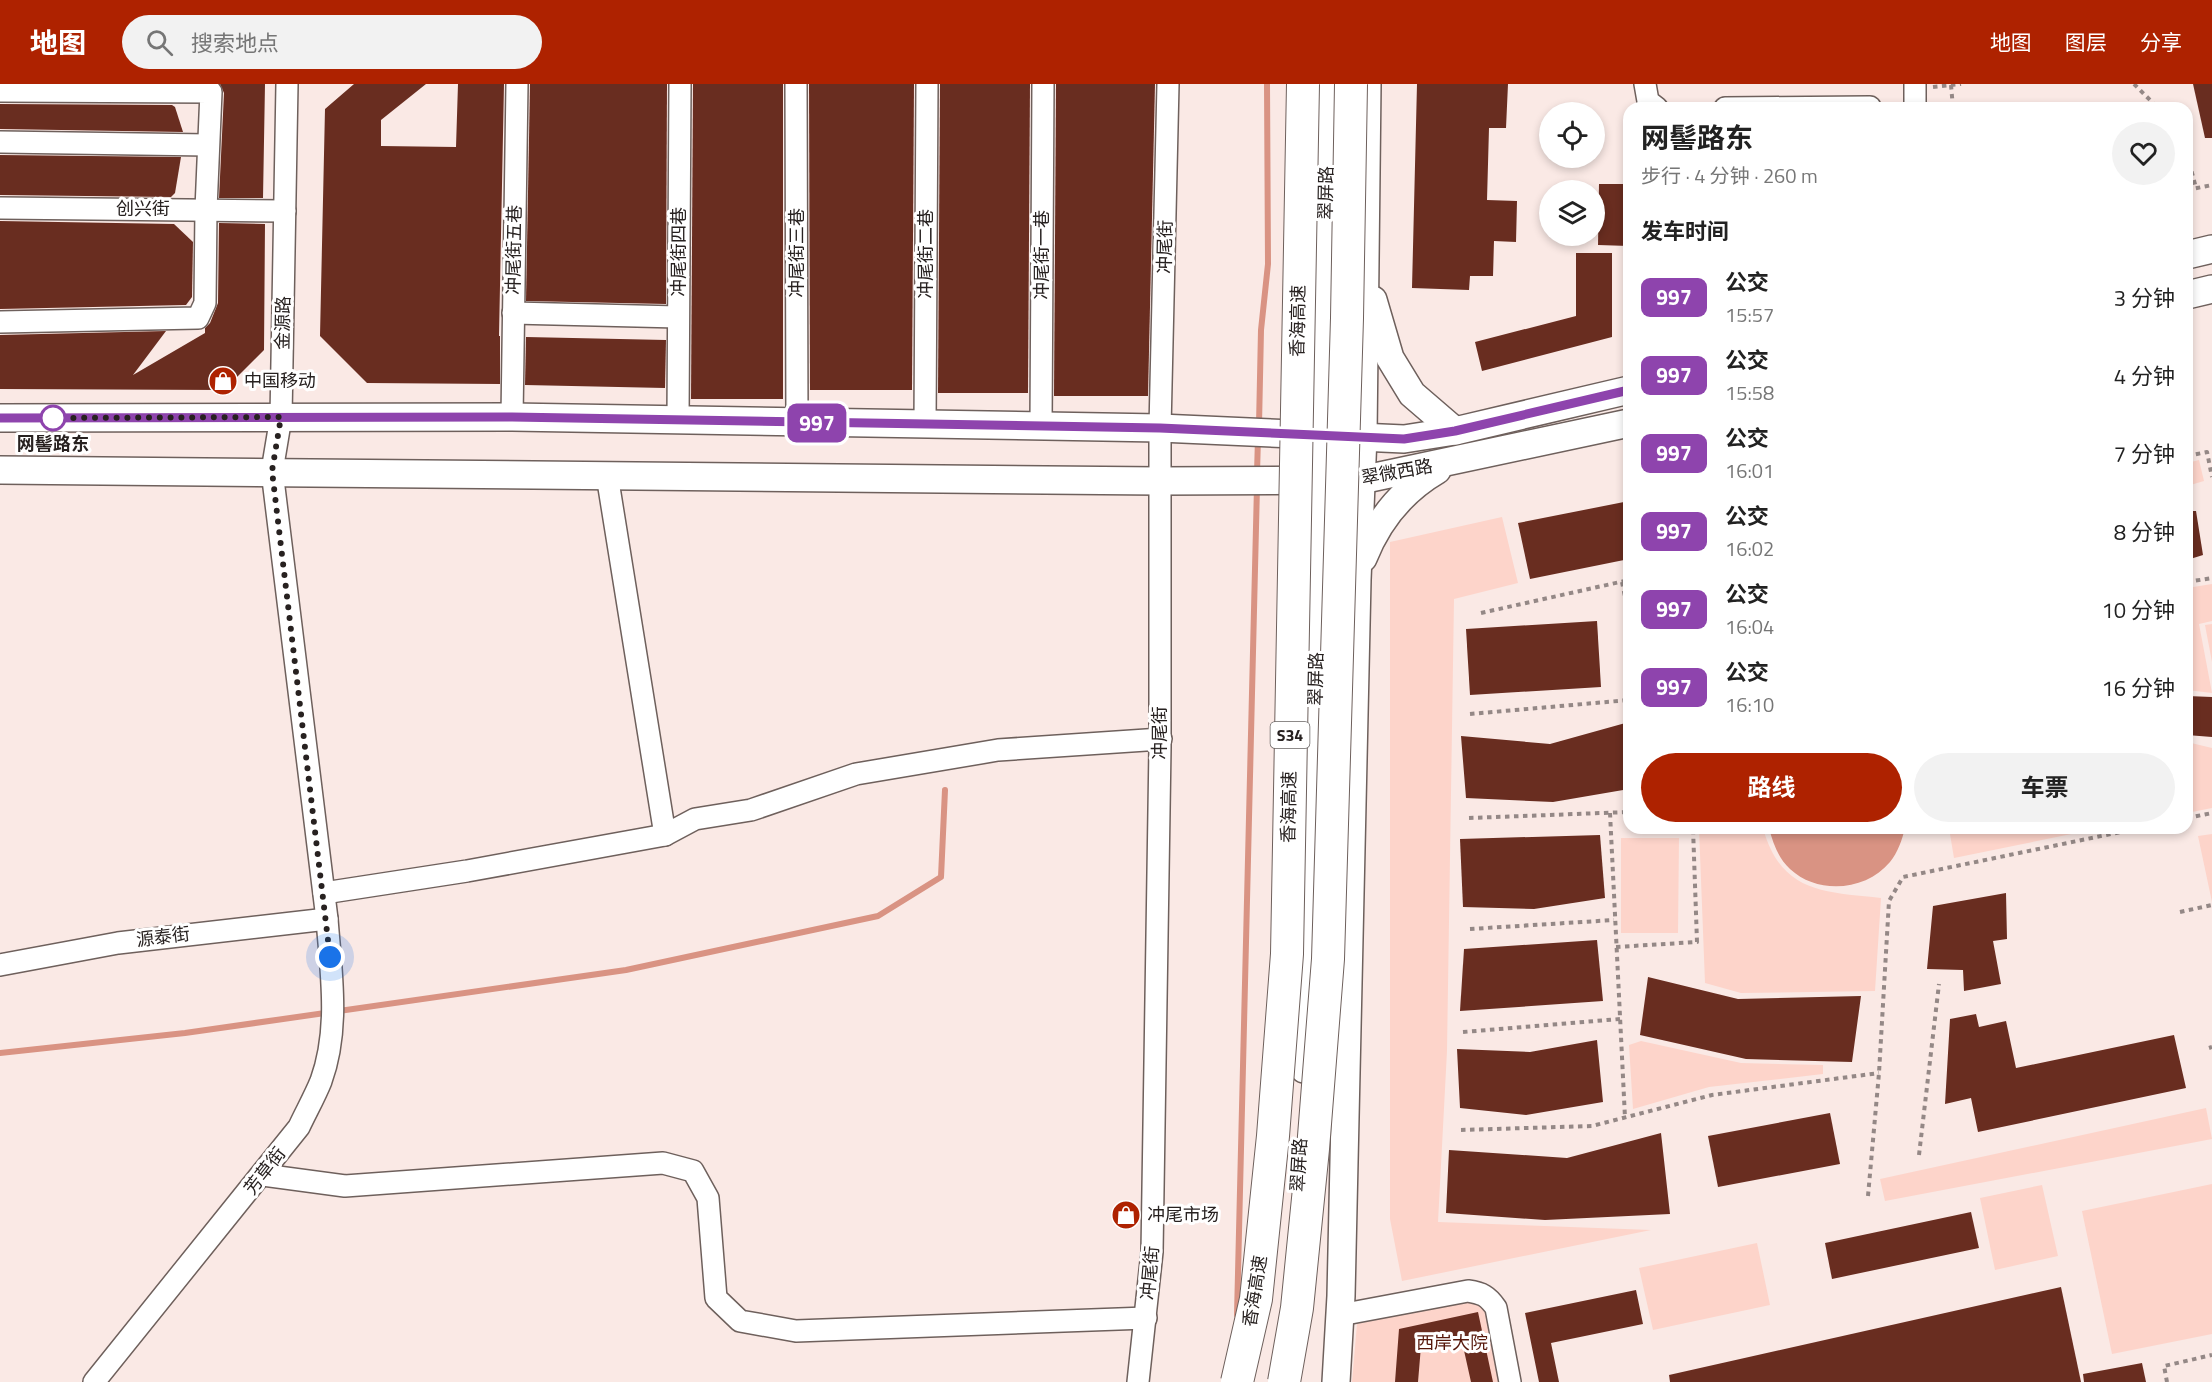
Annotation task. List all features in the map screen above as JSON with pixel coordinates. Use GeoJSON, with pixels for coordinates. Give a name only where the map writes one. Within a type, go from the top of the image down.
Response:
{"type":"FeatureCollection","features":[{"type":"Feature","properties":{"kind":"highway","name":"香海高速"},"geometry":{"type":"LineString","coordinates":[[1237,1382],[1256,1299],[1273,1136],[1287,954],[1303,84]]}},
{"type":"Feature","properties":{"kind":"highway","name":"S34"},"geometry":{"type":"LineString","coordinates":[[1284,1382],[1297,1308],[1313,1149],[1328,959],[1347,318],[1351,84]]}},
{"type":"Feature","properties":{"kind":"main road","name":"翠屏路"},"geometry":{"type":"LineString","coordinates":[[1291,1382],[1293,1275],[1310,960],[1328,84]]}},
{"type":"Feature","properties":{"kind":"main road"},"geometry":{"type":"LineString","coordinates":[[1336,1382],[1340,1315],[1357,580],[1363,436],[1367,84]]}},
{"type":"Feature","properties":{"kind":"main road"},"geometry":{"type":"LineString","coordinates":[[2193,254],[2212,249]]}},
{"type":"Feature","properties":{"kind":"main road"},"geometry":{"type":"LineString","coordinates":[[1364,270],[1390,358],[1412,394],[1455,431]]}},
{"type":"Feature","properties":{"kind":"main road"},"geometry":{"type":"LineString","coordinates":[[2193,294],[2212,289]]}},
{"type":"Feature","properties":{"kind":"main road","name":"翠微西路"},"geometry":{"type":"LineString","coordinates":[[0,418],[512,417],[1160,428],[1404,439],[1455,431],[1623,391]]}},
{"type":"Feature","properties":{"kind":"main road","name":"翠微西路"},"geometry":{"type":"LineString","coordinates":[[0,471],[272,471],[1160,481],[1361,480],[1623,424]]}},
{"type":"Feature","properties":{"kind":"main road"},"geometry":{"type":"LineString","coordinates":[[1357,580],[1375,532],[1394,503],[1426,477],[1462,459]]}},
{"type":"Feature","properties":{"kind":"street","name":"金源路"},"geometry":{"type":"LineString","coordinates":[[287,84],[281,417],[272,471],[327,919]]}},
{"type":"Feature","properties":{"kind":"street","name":"冲尾街五巷"},"geometry":{"type":"LineString","coordinates":[[512,417],[517,84]]}},
{"type":"Feature","properties":{"kind":"street","name":"冲尾街四巷"},"geometry":{"type":"LineString","coordinates":[[678,421],[680,84]]}},
{"type":"Feature","properties":{"kind":"street","name":"冲尾街三巷"},"geometry":{"type":"LineString","coordinates":[[796,84],[797,423]]}},
{"type":"Feature","properties":{"kind":"street","name":"冲尾街二巷"},"geometry":{"type":"LineString","coordinates":[[925,424],[927,84]]}},
{"type":"Feature","properties":{"kind":"street","name":"冲尾街一巷"},"geometry":{"type":"LineString","coordinates":[[1041,426],[1043,84]]}},
{"type":"Feature","properties":{"kind":"street","name":"冲尾街"},"geometry":{"type":"LineString","coordinates":[[1138,1382],[1152,1252],[1161,738],[1160,428],[1168,84]]}},
{"type":"Feature","properties":{"kind":"street"},"geometry":{"type":"LineString","coordinates":[[1645,84],[1649,102]]}},
{"type":"Feature","properties":{"kind":"street"},"geometry":{"type":"LineString","coordinates":[[0,92],[211,92],[205,303],[198,318],[0,322]]}},
{"type":"Feature","properties":{"kind":"street"},"geometry":{"type":"LineString","coordinates":[[0,142],[208,145]]}},
{"type":"Feature","properties":{"kind":"street","name":"创兴街"},"geometry":{"type":"LineString","coordinates":[[0,208],[285,211]]}},
{"type":"Feature","properties":{"kind":"street"},"geometry":{"type":"LineString","coordinates":[[513,313],[678,317]]}},
{"type":"Feature","properties":{"kind":"street"},"geometry":{"type":"LineString","coordinates":[[607,475],[664,835]]}},
{"type":"Feature","properties":{"kind":"street"},"geometry":{"type":"LineString","coordinates":[[324,894],[664,835],[695,819],[751,810],[856,774],[998,750],[1161,738]]}},
{"type":"Feature","properties":{"kind":"street","name":"源泰街"},"geometry":{"type":"LineString","coordinates":[[0,965],[118,942],[327,919]]}},
{"type":"Feature","properties":{"kind":"street","name":"芳草街"},"geometry":{"type":"LineString","coordinates":[[94,1382],[263,1175],[299,1127],[321,1079],[332,1026],[327,919]]}},
{"type":"Feature","properties":{"kind":"street"},"geometry":{"type":"LineString","coordinates":[[263,1175],[345,1186],[663,1163],[693,1171],[708,1198],[716,1298],[740,1321],[796,1331],[1146,1318]]}},
{"type":"Feature","properties":{"kind":"street"},"geometry":{"type":"LineString","coordinates":[[1340,1315],[1468,1291],[1480,1292],[1490,1299],[1496,1308],[1510,1382]]}},
{"type":"Feature","properties":{"kind":"path"},"geometry":{"type":"LineString","coordinates":[[1915,94],[1961,84]]}},
{"type":"Feature","properties":{"kind":"path"},"geometry":{"type":"LineString","coordinates":[[2134,84],[2151,102]]}},
{"type":"Feature","properties":{"kind":"path"},"geometry":{"type":"LineString","coordinates":[[1951,85],[1952,102]]}},
{"type":"Feature","properties":{"kind":"path"},"geometry":{"type":"LineString","coordinates":[[2193,177],[2196,188]]}},
{"type":"Feature","properties":{"kind":"path"},"geometry":{"type":"LineString","coordinates":[[2193,189],[2212,184]]}},
{"type":"Feature","properties":{"kind":"path"},"geometry":{"type":"LineString","coordinates":[[2193,455],[2207,452],[2212,477]]}},
{"type":"Feature","properties":{"kind":"path"},"geometry":{"type":"LineString","coordinates":[[2193,581],[2212,578]]}},
{"type":"Feature","properties":{"kind":"path"},"geometry":{"type":"LineString","coordinates":[[1481,613],[1622,582],[1623,587]]}},
{"type":"Feature","properties":{"kind":"path"},"geometry":{"type":"LineString","coordinates":[[1470,714],[1623,701]]}},
{"type":"Feature","properties":{"kind":"path"},"geometry":{"type":"LineString","coordinates":[[1469,818],[1623,812]]}},
{"type":"Feature","properties":{"kind":"path"},"geometry":{"type":"LineString","coordinates":[[1610,813],[1625,1118]]}},
{"type":"Feature","properties":{"kind":"path"},"geometry":{"type":"LineString","coordinates":[[2193,817],[2212,813]]}},
{"type":"Feature","properties":{"kind":"path"},"geometry":{"type":"LineString","coordinates":[[1616,946],[1697,942],[1693,834]]}},
{"type":"Feature","properties":{"kind":"path"},"geometry":{"type":"LineString","coordinates":[[1868,1196],[1879,1073],[1889,901],[1903,877],[2111,834]]}},
{"type":"Feature","properties":{"kind":"path"},"geometry":{"type":"LineString","coordinates":[[2180,912],[2212,905]]}},
{"type":"Feature","properties":{"kind":"path"},"geometry":{"type":"LineString","coordinates":[[1470,929],[1614,920]]}},
{"type":"Feature","properties":{"kind":"path"},"geometry":{"type":"LineString","coordinates":[[1919,1155],[1939,984]]}},
{"type":"Feature","properties":{"kind":"path"},"geometry":{"type":"LineString","coordinates":[[1463,1032],[1620,1019]]}},
{"type":"Feature","properties":{"kind":"path"},"geometry":{"type":"LineString","coordinates":[[1461,1130],[1592,1126],[1712,1095],[1879,1073]]}},
{"type":"Feature","properties":{"kind":"path"},"geometry":{"type":"LineString","coordinates":[[2167,1382],[2164,1366],[2212,1355]]}},
{"type":"Feature","properties":{"kind":"green space"},"geometry":{"type":"Polygon","coordinates":[[[2199,460],[2204,481],[2193,484],[2193,462],[2199,460]]]}},
{"type":"Feature","properties":{"kind":"green space"},"geometry":{"type":"Polygon","coordinates":[[[1502,517],[1518,583],[1454,599],[1447,1051],[1438,1222],[1651,1230],[1402,1281],[1390,1219],[1390,542],[1502,517]]]}},
{"type":"Feature","properties":{"kind":"green space"},"geometry":{"type":"Polygon","coordinates":[[[2212,584],[2212,621],[2199,624],[2212,693],[2193,691],[2193,587],[2212,584]]]}},
{"type":"Feature","properties":{"kind":"green space"},"geometry":{"type":"Polygon","coordinates":[[[2212,624],[2212,662],[2205,625],[2212,624]]]}},
{"type":"Feature","properties":{"kind":"green space"},"geometry":{"type":"Polygon","coordinates":[[[2193,743],[2212,748],[2212,808],[2193,812],[2193,743]]]}},
{"type":"Feature","properties":{"kind":"green space"},"geometry":{"type":"Polygon","coordinates":[[[1699,834],[1765,834],[1781,866],[1793,877],[1807,885],[1841,894],[1881,898],[1875,991],[1741,993],[1705,983],[1699,834]]]}},
{"type":"Feature","properties":{"kind":"green space"},"geometry":{"type":"Polygon","coordinates":[[[1950,834],[2072,834],[1954,858],[1950,834]]]}},
{"type":"Feature","properties":{"kind":"green space"},"geometry":{"type":"Polygon","coordinates":[[[2212,834],[2212,902],[2198,836],[2212,834]]]}},
{"type":"Feature","properties":{"kind":"green space"},"geometry":{"type":"Polygon","coordinates":[[[1621,838],[1679,838],[1678,933],[1621,933],[1621,838]]]}},
{"type":"Feature","properties":{"kind":"green space"},"geometry":{"type":"Polygon","coordinates":[[[1641,1041],[1741,1063],[1823,1065],[1823,1074],[1709,1087],[1633,1109],[1629,1045],[1641,1041]]]}},
{"type":"Feature","properties":{"kind":"green space"},"geometry":{"type":"Polygon","coordinates":[[[2206,1108],[2212,1139],[1885,1201],[1880,1179],[2206,1108]]]}},
{"type":"Feature","properties":{"kind":"green space"},"geometry":{"type":"Polygon","coordinates":[[[2212,1184],[2212,1334],[2112,1354],[2082,1211],[2212,1184]]]}},
{"type":"Feature","properties":{"kind":"green space"},"geometry":{"type":"Polygon","coordinates":[[[2042,1185],[2058,1256],[1995,1270],[1980,1198],[2042,1185]]]}},
{"type":"Feature","properties":{"kind":"green space"},"geometry":{"type":"Polygon","coordinates":[[[1757,1243],[1770,1305],[1653,1330],[1639,1268],[1757,1243]]]}},
{"type":"Feature","properties":{"kind":"green space","name":"西岸大院"},"geometry":{"type":"Polygon","coordinates":[[[1482,1297],[1499,1382],[1352,1382],[1357,1324],[1482,1297]]]}},
{"type":"Feature","properties":{"kind":"shaded area"},"geometry":{"type":"Polygon","coordinates":[[[1771,834],[1903,834],[1895,854],[1880,872],[1855,884],[1842,886],[1814,883],[1801,877],[1786,865],[1774,845],[1771,834]]]}},
{"type":"Feature","properties":{"kind":"building"},"geometry":{"type":"Polygon","coordinates":[[[220,84],[265,84],[263,198],[219,198],[224,93],[220,84]]]}},
{"type":"Feature","properties":{"kind":"building"},"geometry":{"type":"Polygon","coordinates":[[[354,84],[426,84],[381,120],[381,146],[456,147],[458,84],[504,84],[500,384],[367,383],[320,336],[325,109],[354,84]]]}},
{"type":"Feature","properties":{"kind":"building"},"geometry":{"type":"Polygon","coordinates":[[[530,84],[667,84],[666,304],[526,301],[530,84]]]}},
{"type":"Feature","properties":{"kind":"building"},"geometry":{"type":"Polygon","coordinates":[[[693,84],[783,84],[783,399],[691,399],[693,84]]]}},
{"type":"Feature","properties":{"kind":"building"},"geometry":{"type":"Polygon","coordinates":[[[809,84],[914,84],[912,390],[810,390],[809,84]]]}},
{"type":"Feature","properties":{"kind":"building"},"geometry":{"type":"Polygon","coordinates":[[[940,84],[1030,84],[1028,393],[938,393],[940,84]]]}},
{"type":"Feature","properties":{"kind":"building"},"geometry":{"type":"Polygon","coordinates":[[[1056,84],[1155,84],[1148,396],[1054,396],[1056,84]]]}},
{"type":"Feature","properties":{"kind":"building"},"geometry":{"type":"Polygon","coordinates":[[[1417,84],[1508,84],[1506,128],[1489,128],[1487,200],[1517,201],[1516,242],[1494,241],[1493,276],[1470,276],[1469,290],[1412,288],[1417,84]]]}},
{"type":"Feature","properties":{"kind":"building"},"geometry":{"type":"Polygon","coordinates":[[[2193,84],[2212,84],[2212,138],[2205,138],[2193,84]]]}},
{"type":"Feature","properties":{"kind":"building"},"geometry":{"type":"Polygon","coordinates":[[[0,104],[172,105],[175,107],[183,132],[0,129],[0,104]]]}},
{"type":"Feature","properties":{"kind":"building"},"geometry":{"type":"Polygon","coordinates":[[[0,155],[181,157],[175,193],[171,197],[0,195],[0,155]]]}},
{"type":"Feature","properties":{"kind":"building"},"geometry":{"type":"Polygon","coordinates":[[[1605,184],[1623,184],[1623,246],[1605,245],[1605,184]]]}},
{"type":"Feature","properties":{"kind":"building"},"geometry":{"type":"Polygon","coordinates":[[[0,221],[174,224],[193,242],[192,297],[186,305],[0,309],[0,221]]]}},
{"type":"Feature","properties":{"kind":"building"},"geometry":{"type":"Polygon","coordinates":[[[219,223],[265,224],[264,350],[224,390],[0,389],[0,335],[166,331],[133,375],[205,333],[205,328],[210,323],[218,303],[219,223]]]}},
{"type":"Feature","properties":{"kind":"building"},"geometry":{"type":"Polygon","coordinates":[[[1576,253],[1612,253],[1612,337],[1482,371],[1475,342],[1576,316],[1576,253]]]}},
{"type":"Feature","properties":{"kind":"building"},"geometry":{"type":"Polygon","coordinates":[[[526,337],[666,340],[665,388],[525,385],[526,337]]]}},
{"type":"Feature","properties":{"kind":"building"},"geometry":{"type":"Polygon","coordinates":[[[1623,502],[1623,560],[1530,579],[1518,523],[1623,502]]]}},
{"type":"Feature","properties":{"kind":"building"},"geometry":{"type":"Polygon","coordinates":[[[2193,511],[2196,511],[2203,555],[2193,558],[2193,511]]]}},
{"type":"Feature","properties":{"kind":"building"},"geometry":{"type":"Polygon","coordinates":[[[1597,621],[1601,687],[1470,695],[1466,629],[1597,621]]]}},
{"type":"Feature","properties":{"kind":"building"},"geometry":{"type":"Polygon","coordinates":[[[2193,696],[2212,697],[2212,737],[2193,735],[2193,696]]]}},
{"type":"Feature","properties":{"kind":"building"},"geometry":{"type":"Polygon","coordinates":[[[1623,724],[1623,790],[1553,802],[1466,798],[1461,736],[1550,744],[1623,724]]]}},
{"type":"Feature","properties":{"kind":"building"},"geometry":{"type":"Polygon","coordinates":[[[1600,835],[1605,898],[1534,909],[1463,907],[1460,839],[1600,835]]]}},
{"type":"Feature","properties":{"kind":"building"},"geometry":{"type":"Polygon","coordinates":[[[2006,893],[2007,939],[1993,941],[2001,984],[1964,991],[1963,970],[1927,969],[1933,906],[2006,893]]]}},
{"type":"Feature","properties":{"kind":"building"},"geometry":{"type":"Polygon","coordinates":[[[1597,940],[1603,1001],[1460,1011],[1464,949],[1597,940]]]}},
{"type":"Feature","properties":{"kind":"building"},"geometry":{"type":"Polygon","coordinates":[[[1648,977],[1738,999],[1861,996],[1852,1062],[1746,1059],[1640,1035],[1648,977]]]}},
{"type":"Feature","properties":{"kind":"building"},"geometry":{"type":"Polygon","coordinates":[[[1976,1014],[1979,1027],[2006,1021],[2016,1068],[2174,1035],[2186,1088],[1978,1132],[1971,1098],[1945,1104],[1950,1019],[1976,1014]]]}},
{"type":"Feature","properties":{"kind":"building"},"geometry":{"type":"Polygon","coordinates":[[[1597,1040],[1603,1102],[1526,1115],[1460,1108],[1457,1049],[1530,1052],[1597,1040]]]}},
{"type":"Feature","properties":{"kind":"building"},"geometry":{"type":"Polygon","coordinates":[[[1830,1113],[1840,1164],[1718,1187],[1708,1136],[1830,1113]]]}},
{"type":"Feature","properties":{"kind":"building"},"geometry":{"type":"Polygon","coordinates":[[[1661,1133],[1670,1214],[1545,1220],[1446,1213],[1449,1150],[1567,1158],[1661,1133]]]}},
{"type":"Feature","properties":{"kind":"building"},"geometry":{"type":"Polygon","coordinates":[[[1971,1212],[1979,1248],[1832,1279],[1825,1243],[1971,1212]]]}},
{"type":"Feature","properties":{"kind":"building"},"geometry":{"type":"Polygon","coordinates":[[[2061,1287],[2081,1382],[1670,1382],[1669,1375],[2061,1287]]]}},
{"type":"Feature","properties":{"kind":"building"},"geometry":{"type":"Polygon","coordinates":[[[1636,1290],[1643,1324],[1551,1343],[1559,1382],[1539,1382],[1525,1313],[1636,1290]]]}},
{"type":"Feature","properties":{"kind":"building"},"geometry":{"type":"Polygon","coordinates":[[[1478,1312],[1493,1382],[1471,1382],[1461,1337],[1421,1346],[1418,1382],[1395,1382],[1399,1329],[1478,1312]]]}},
{"type":"Feature","properties":{"kind":"building"},"geometry":{"type":"Polygon","coordinates":[[[2142,1363],[2146,1382],[2084,1382],[2083,1374],[2142,1363]]]}},
{"type":"Feature","properties":{"kind":"waterway"},"geometry":{"type":"LineString","coordinates":[[1259,425],[1261,330],[1268,264],[1267,84]]}},
{"type":"Feature","properties":{"kind":"waterway"},"geometry":{"type":"LineString","coordinates":[[1257,473],[1258,438]]}},
{"type":"Feature","properties":{"kind":"waterway"},"geometry":{"type":"LineString","coordinates":[[1237,1315],[1257,486]]}},
{"type":"Feature","properties":{"kind":"waterway"},"geometry":{"type":"LineString","coordinates":[[0,1053],[185,1033],[626,970],[878,916],[941,877],[945,790]]}},
{"type":"Feature","properties":{"kind":"bus line","name":"997"},"geometry":{"type":"LineString","coordinates":[[0,418],[512,417],[1160,428],[1404,439],[1455,431],[1623,391]]}},
{"type":"Feature","properties":{"kind":"place","name":"中国移动"},"geometry":{"type":"Point","coordinates":[223,381]}},
{"type":"Feature","properties":{"kind":"place","name":"网髻路东"},"geometry":{"type":"Point","coordinates":[53,418]}},
{"type":"Feature","properties":{"kind":"place","name":"冲尾市场"},"geometry":{"type":"Point","coordinates":[1126,1215]}},
{"type":"Feature","properties":{"kind":"route"},"geometry":{"type":"LineString","coordinates":[[53,418],[47,418],[281,417],[272,471],[330,957]]}}]}
